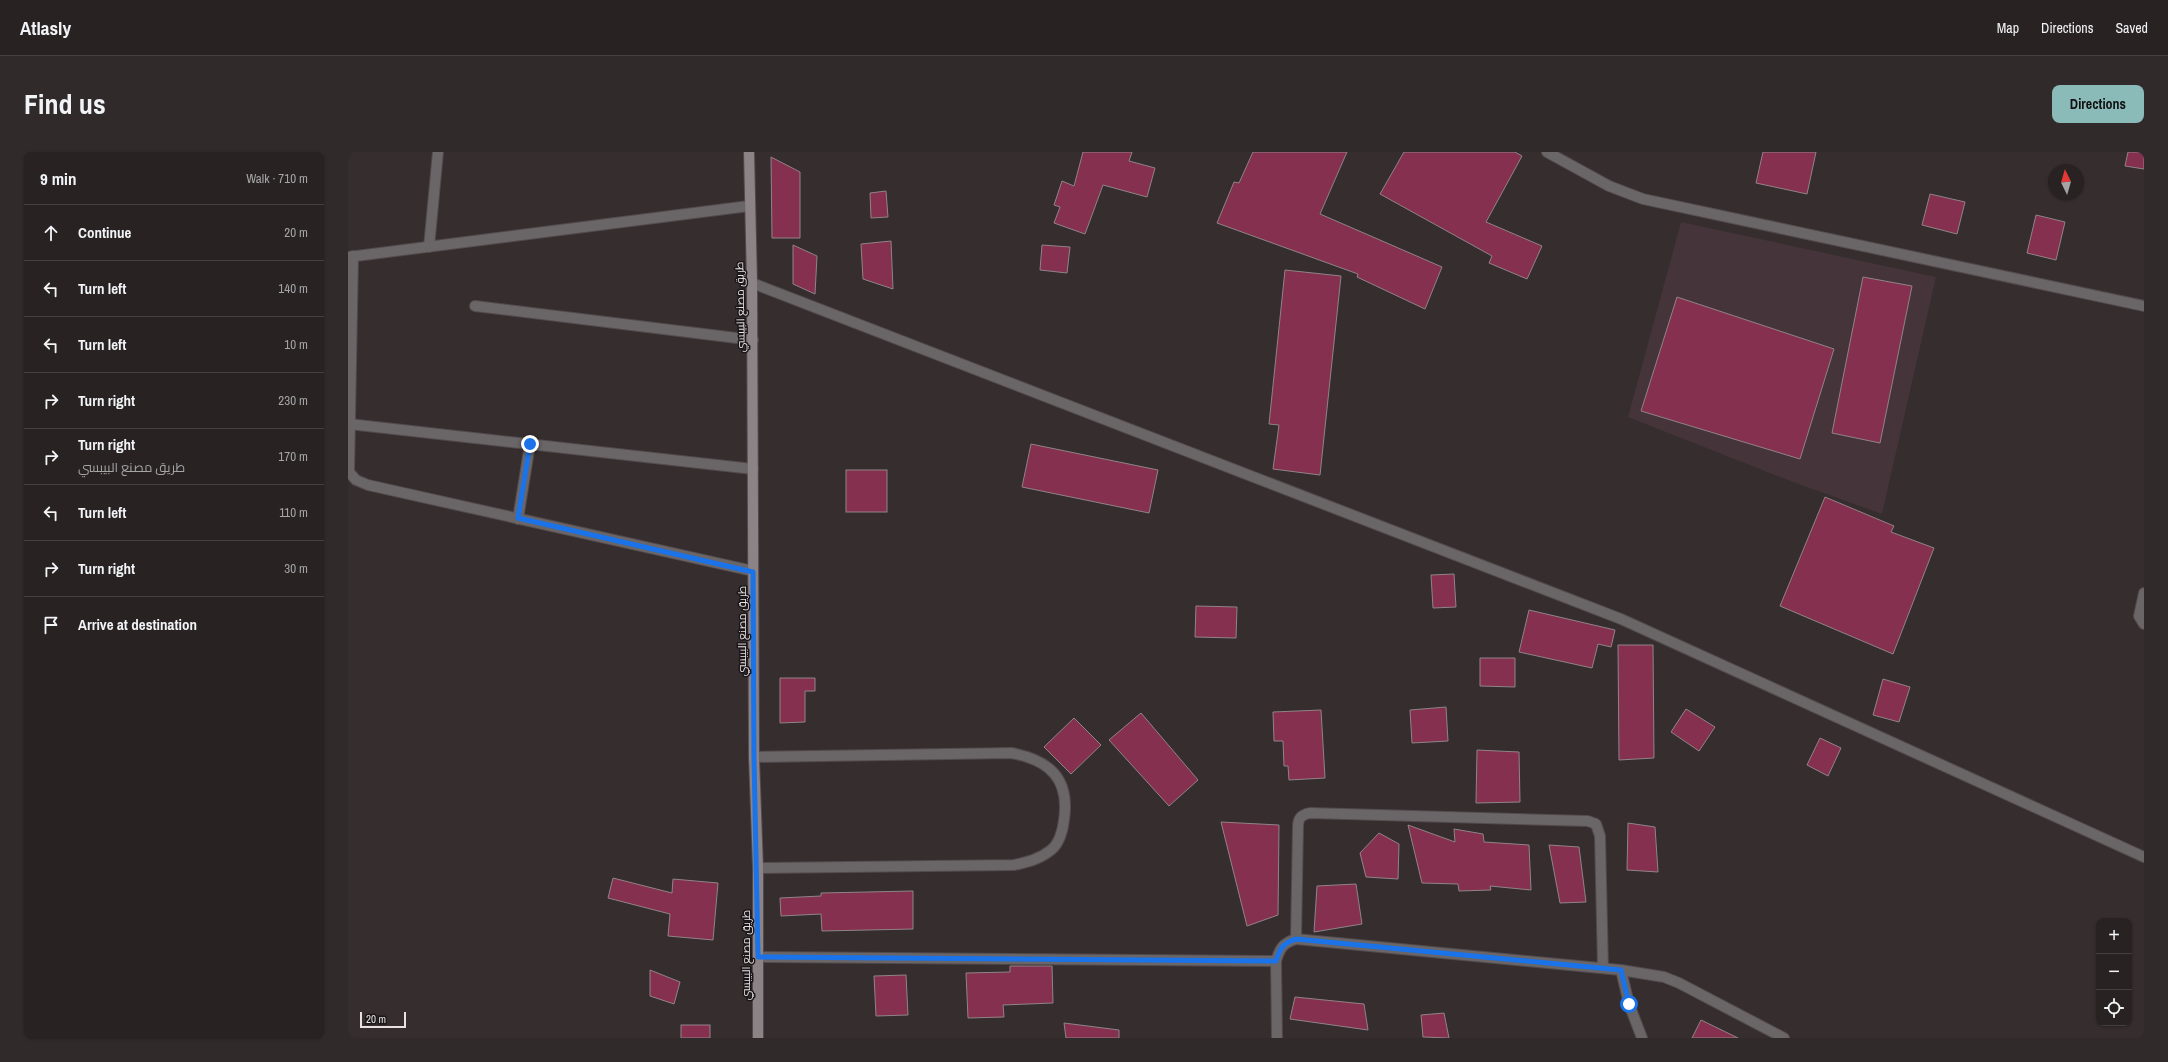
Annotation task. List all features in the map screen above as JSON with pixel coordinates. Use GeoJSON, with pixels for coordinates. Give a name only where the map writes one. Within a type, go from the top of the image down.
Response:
{"type":"FeatureCollection","features":[{"type":"Feature","properties":{"kind":"main road","name":"طريق مصنع البيبسي"},"geometry":{"type":"LineString","coordinates":[[749,152],[753,340],[754,757],[758,868],[758,1038]]}},
{"type":"Feature","properties":{"kind":"street"},"geometry":{"type":"LineString","coordinates":[[429,246],[438,152]]}},
{"type":"Feature","properties":{"kind":"street"},"geometry":{"type":"LineString","coordinates":[[1546,152],[1561,156],[1609,186],[1643,199],[2144,306]]}},
{"type":"Feature","properties":{"kind":"street"},"geometry":{"type":"LineString","coordinates":[[749,206],[351,256],[349,472],[356,480],[753,572]]}},
{"type":"Feature","properties":{"kind":"street"},"geometry":{"type":"LineString","coordinates":[[752,283],[1621,619],[2144,857]]}},
{"type":"Feature","properties":{"kind":"street"},"geometry":{"type":"LineString","coordinates":[[475,306],[753,340]]}},
{"type":"Feature","properties":{"kind":"street"},"geometry":{"type":"LineString","coordinates":[[349,424],[753,468]]}},
{"type":"Feature","properties":{"kind":"street"},"geometry":{"type":"LineString","coordinates":[[518,518],[530,444]]}},
{"type":"Feature","properties":{"kind":"street"},"geometry":{"type":"LineString","coordinates":[[2144,593],[2139,616],[2144,624]]}},
{"type":"Feature","properties":{"kind":"street"},"geometry":{"type":"LineString","coordinates":[[754,757],[1011,753],[1031,756],[1051,769],[1064,789],[1066,809],[1062,832],[1052,850],[1034,861],[1014,865],[758,868]]}},
{"type":"Feature","properties":{"kind":"street"},"geometry":{"type":"LineString","coordinates":[[1296,939],[1298,820],[1302,815],[1310,813],[1588,821],[1596,824],[1600,836],[1603,968]]}},
{"type":"Feature","properties":{"kind":"street"},"geometry":{"type":"LineString","coordinates":[[1277,1038],[1276,961],[1280,949],[1286,942],[1296,939],[1603,968],[1664,977],[1679,983],[1784,1038]]}},
{"type":"Feature","properties":{"kind":"street"},"geometry":{"type":"LineString","coordinates":[[758,957],[1276,961]]}},
{"type":"Feature","properties":{"kind":"street"},"geometry":{"type":"LineString","coordinates":[[1621,970],[1629,1004],[1642,1038]]}},
{"type":"Feature","properties":{"kind":"shaded area"},"geometry":{"type":"Polygon","coordinates":[[[1681,222],[1936,277],[1882,514],[1793,482],[1628,417],[1681,222]]]}},
{"type":"Feature","properties":{"kind":"building"},"geometry":{"type":"Polygon","coordinates":[[[1083,152],[1132,152],[1129,161],[1155,168],[1147,197],[1103,185],[1085,234],[1054,223],[1060,207],[1054,205],[1062,181],[1074,186],[1083,152]]]}},
{"type":"Feature","properties":{"kind":"building"},"geometry":{"type":"Polygon","coordinates":[[[1253,152],[1347,152],[1320,214],[1442,267],[1425,309],[1357,277],[1358,274],[1217,223],[1234,182],[1239,183],[1253,152]]]}},
{"type":"Feature","properties":{"kind":"building"},"geometry":{"type":"Polygon","coordinates":[[[1404,152],[1515,152],[1522,156],[1486,222],[1542,246],[1527,279],[1489,263],[1492,256],[1380,194],[1404,152]]]}},
{"type":"Feature","properties":{"kind":"building"},"geometry":{"type":"Polygon","coordinates":[[[1763,152],[1816,152],[1807,194],[1756,183],[1763,152]]]}},
{"type":"Feature","properties":{"kind":"building"},"geometry":{"type":"Polygon","coordinates":[[[2128,152],[2144,152],[2144,169],[2125,166],[2128,152]]]}},
{"type":"Feature","properties":{"kind":"building"},"geometry":{"type":"Polygon","coordinates":[[[771,157],[800,172],[800,238],[772,238],[771,157]]]}},
{"type":"Feature","properties":{"kind":"building"},"geometry":{"type":"Polygon","coordinates":[[[886,191],[888,217],[871,218],[870,193],[886,191]]]}},
{"type":"Feature","properties":{"kind":"building"},"geometry":{"type":"Polygon","coordinates":[[[1930,194],[1965,202],[1957,234],[1922,225],[1930,194]]]}},
{"type":"Feature","properties":{"kind":"building"},"geometry":{"type":"Polygon","coordinates":[[[2036,215],[2065,222],[2056,260],[2027,253],[2036,215]]]}},
{"type":"Feature","properties":{"kind":"building"},"geometry":{"type":"Polygon","coordinates":[[[891,241],[893,289],[863,279],[861,244],[891,241]]]}},
{"type":"Feature","properties":{"kind":"building"},"geometry":{"type":"Polygon","coordinates":[[[793,245],[817,256],[815,294],[793,284],[793,245]]]}},
{"type":"Feature","properties":{"kind":"building"},"geometry":{"type":"Polygon","coordinates":[[[1042,245],[1070,247],[1067,273],[1040,270],[1042,245]]]}},
{"type":"Feature","properties":{"kind":"building"},"geometry":{"type":"Polygon","coordinates":[[[1285,270],[1341,276],[1320,475],[1273,469],[1279,425],[1269,424],[1285,270]]]}},
{"type":"Feature","properties":{"kind":"building"},"geometry":{"type":"Polygon","coordinates":[[[1863,277],[1912,286],[1880,443],[1832,433],[1863,277]]]}},
{"type":"Feature","properties":{"kind":"building"},"geometry":{"type":"Polygon","coordinates":[[[1677,297],[1834,349],[1800,459],[1641,411],[1677,297]]]}},
{"type":"Feature","properties":{"kind":"building"},"geometry":{"type":"Polygon","coordinates":[[[1031,444],[1158,470],[1149,513],[1022,487],[1031,444]]]}},
{"type":"Feature","properties":{"kind":"building"},"geometry":{"type":"Polygon","coordinates":[[[846,470],[887,470],[887,512],[846,512],[846,470]]]}},
{"type":"Feature","properties":{"kind":"building"},"geometry":{"type":"Polygon","coordinates":[[[1825,497],[1894,526],[1891,532],[1934,548],[1893,654],[1780,606],[1825,497]]]}},
{"type":"Feature","properties":{"kind":"building"},"geometry":{"type":"Polygon","coordinates":[[[1454,574],[1456,607],[1433,608],[1431,575],[1454,574]]]}},
{"type":"Feature","properties":{"kind":"building"},"geometry":{"type":"Polygon","coordinates":[[[1196,606],[1237,607],[1236,638],[1195,637],[1196,606]]]}},
{"type":"Feature","properties":{"kind":"building"},"geometry":{"type":"Polygon","coordinates":[[[1529,610],[1615,630],[1611,647],[1598,644],[1592,668],[1519,652],[1529,610]]]}},
{"type":"Feature","properties":{"kind":"building"},"geometry":{"type":"Polygon","coordinates":[[[1618,645],[1653,645],[1654,758],[1619,760],[1618,645]]]}},
{"type":"Feature","properties":{"kind":"building"},"geometry":{"type":"Polygon","coordinates":[[[1480,658],[1515,658],[1515,687],[1480,686],[1480,658]]]}},
{"type":"Feature","properties":{"kind":"building"},"geometry":{"type":"Polygon","coordinates":[[[780,678],[815,678],[815,691],[805,691],[805,722],[780,723],[780,678]]]}},
{"type":"Feature","properties":{"kind":"building"},"geometry":{"type":"Polygon","coordinates":[[[1883,679],[1910,687],[1899,722],[1873,715],[1883,679]]]}},
{"type":"Feature","properties":{"kind":"building"},"geometry":{"type":"Polygon","coordinates":[[[1446,707],[1448,741],[1412,743],[1410,710],[1446,707]]]}},
{"type":"Feature","properties":{"kind":"building"},"geometry":{"type":"Polygon","coordinates":[[[1686,709],[1715,727],[1699,751],[1671,732],[1686,709]]]}},
{"type":"Feature","properties":{"kind":"building"},"geometry":{"type":"Polygon","coordinates":[[[1321,710],[1325,778],[1289,780],[1288,766],[1284,766],[1283,741],[1274,741],[1273,712],[1321,710]]]}},
{"type":"Feature","properties":{"kind":"building"},"geometry":{"type":"Polygon","coordinates":[[[1141,713],[1198,780],[1169,806],[1109,740],[1141,713]]]}},
{"type":"Feature","properties":{"kind":"building"},"geometry":{"type":"Polygon","coordinates":[[[1074,718],[1101,745],[1071,774],[1044,747],[1074,718]]]}},
{"type":"Feature","properties":{"kind":"building"},"geometry":{"type":"Polygon","coordinates":[[[1820,738],[1841,748],[1828,776],[1807,765],[1820,738]]]}},
{"type":"Feature","properties":{"kind":"building"},"geometry":{"type":"Polygon","coordinates":[[[1477,750],[1519,752],[1520,802],[1476,803],[1477,750]]]}},
{"type":"Feature","properties":{"kind":"building"},"geometry":{"type":"Polygon","coordinates":[[[1221,822],[1279,825],[1278,915],[1247,926],[1221,822]]]}},
{"type":"Feature","properties":{"kind":"building"},"geometry":{"type":"Polygon","coordinates":[[[1628,823],[1655,827],[1658,872],[1627,870],[1628,823]]]}},
{"type":"Feature","properties":{"kind":"building"},"geometry":{"type":"Polygon","coordinates":[[[1408,825],[1455,842],[1454,829],[1483,834],[1484,842],[1529,845],[1531,890],[1490,886],[1491,890],[1459,891],[1458,884],[1422,883],[1408,825]]]}},
{"type":"Feature","properties":{"kind":"building"},"geometry":{"type":"Polygon","coordinates":[[[1379,833],[1399,844],[1398,879],[1366,877],[1360,853],[1379,833]]]}},
{"type":"Feature","properties":{"kind":"building"},"geometry":{"type":"Polygon","coordinates":[[[1549,845],[1579,847],[1586,902],[1560,903],[1549,845]]]}},
{"type":"Feature","properties":{"kind":"building"},"geometry":{"type":"Polygon","coordinates":[[[613,878],[672,893],[673,879],[718,883],[713,940],[668,936],[670,914],[608,898],[613,878]]]}},
{"type":"Feature","properties":{"kind":"building"},"geometry":{"type":"Polygon","coordinates":[[[1356,884],[1362,924],[1314,932],[1317,886],[1356,884]]]}},
{"type":"Feature","properties":{"kind":"building"},"geometry":{"type":"Polygon","coordinates":[[[913,891],[913,929],[822,931],[821,914],[781,916],[780,898],[821,896],[821,893],[913,891]]]}},
{"type":"Feature","properties":{"kind":"building"},"geometry":{"type":"Polygon","coordinates":[[[1010,966],[1052,966],[1053,1003],[1003,1005],[1004,1017],[968,1018],[966,973],[1010,972],[1010,966]]]}},
{"type":"Feature","properties":{"kind":"building"},"geometry":{"type":"Polygon","coordinates":[[[650,970],[680,982],[674,1004],[650,996],[650,970]]]}},
{"type":"Feature","properties":{"kind":"building"},"geometry":{"type":"Polygon","coordinates":[[[906,975],[908,1015],[876,1016],[874,976],[906,975]]]}},
{"type":"Feature","properties":{"kind":"building"},"geometry":{"type":"Polygon","coordinates":[[[1295,997],[1364,1004],[1368,1030],[1290,1019],[1295,997]]]}},
{"type":"Feature","properties":{"kind":"building"},"geometry":{"type":"Polygon","coordinates":[[[1444,1013],[1449,1038],[1423,1037],[1421,1015],[1444,1013]]]}},
{"type":"Feature","properties":{"kind":"building"},"geometry":{"type":"Polygon","coordinates":[[[1701,1020],[1738,1038],[1692,1038],[1701,1020]]]}},
{"type":"Feature","properties":{"kind":"building"},"geometry":{"type":"Polygon","coordinates":[[[1064,1023],[1119,1030],[1119,1038],[1066,1038],[1064,1023]]]}},
{"type":"Feature","properties":{"kind":"building"},"geometry":{"type":"Polygon","coordinates":[[[681,1025],[710,1025],[710,1038],[681,1038],[681,1025]]]}},
{"type":"Feature","properties":{"kind":"route"},"geometry":{"type":"LineString","coordinates":[[530,444],[518,518],[753,572],[754,757],[758,868],[758,957],[1276,961],[1280,949],[1286,942],[1296,939],[1621,970],[1629,1004]]}}]}
